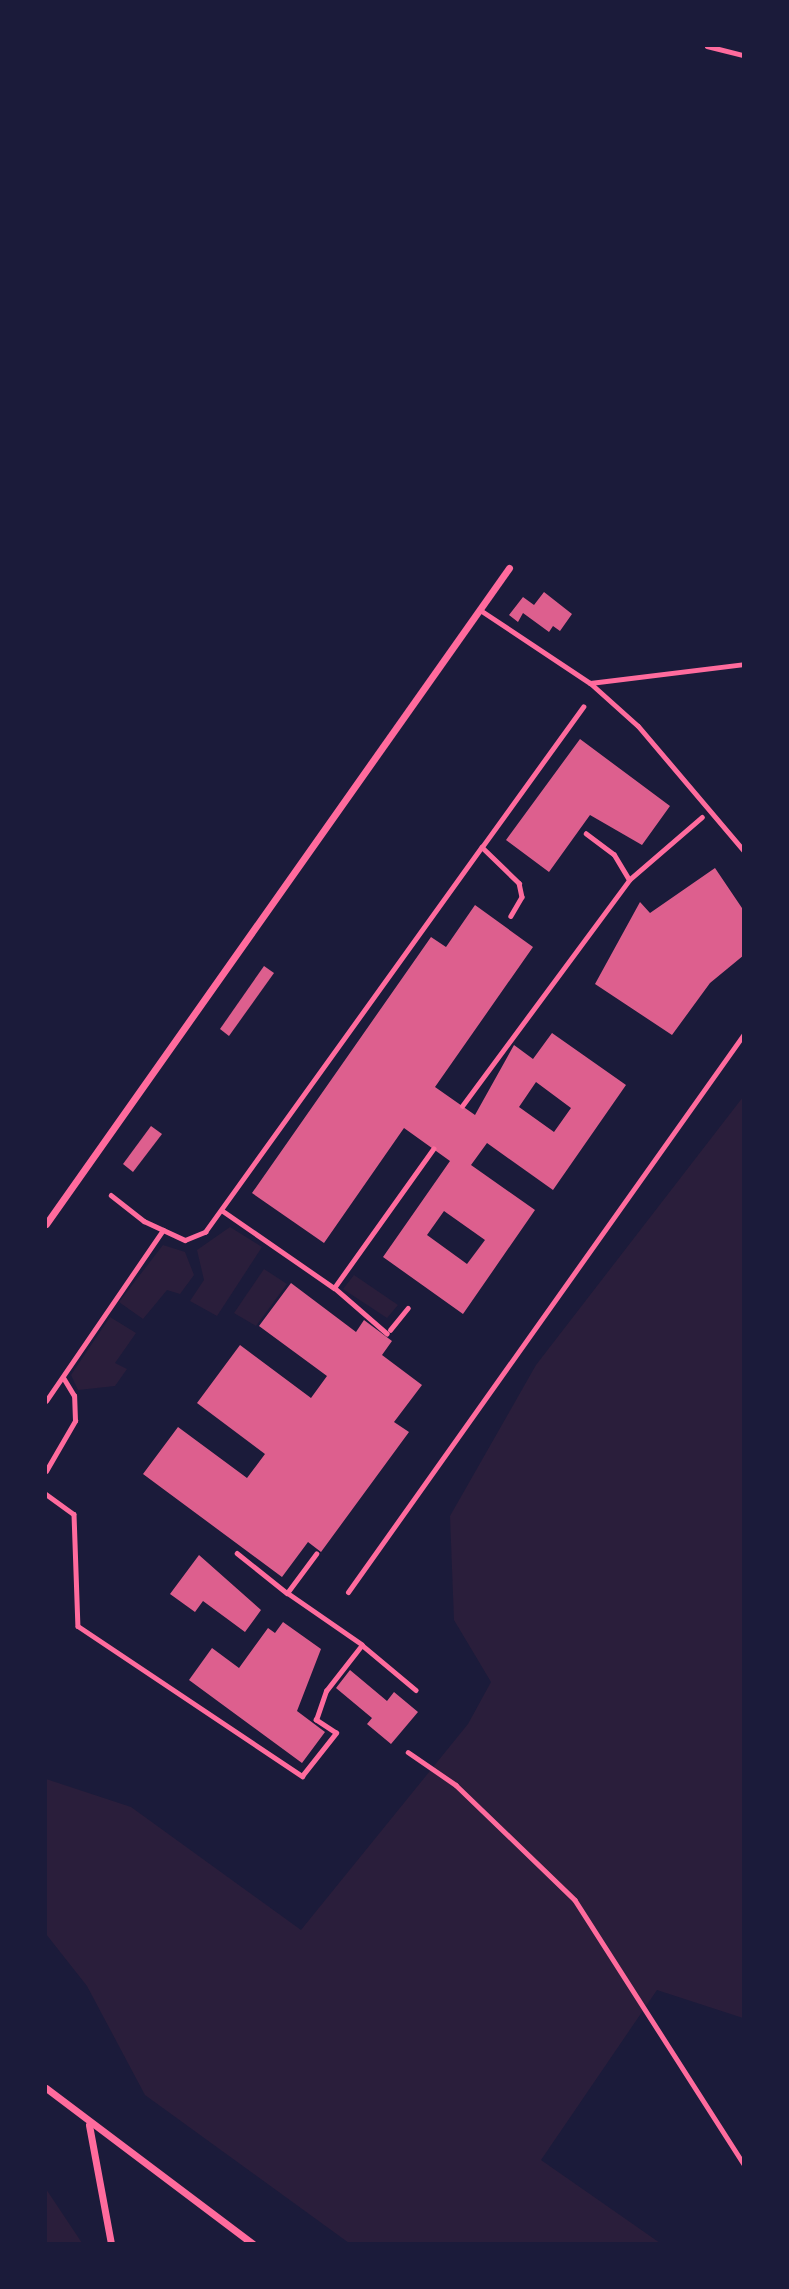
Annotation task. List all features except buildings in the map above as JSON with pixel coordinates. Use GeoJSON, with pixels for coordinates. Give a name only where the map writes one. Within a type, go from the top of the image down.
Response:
{"type":"FeatureCollection","features":[{"type":"Feature","properties":{"kind":"street"},"geometry":{"type":"LineString","coordinates":[[46,1224],[509,568]]}},
{"type":"Feature","properties":{"kind":"street"},"geometry":{"type":"LineString","coordinates":[[46,2088],[89,2124],[253,2244]]}},
{"type":"Feature","properties":{"kind":"street"},"geometry":{"type":"LineString","coordinates":[[89,2124],[111,2244]]}},
{"type":"Feature","properties":{"kind":"lane"},"geometry":{"type":"LineString","coordinates":[[481,610],[590,683],[638,726],[744,851]]}},
{"type":"Feature","properties":{"kind":"lane"},"geometry":{"type":"LineString","coordinates":[[590,683],[744,664]]}},
{"type":"Feature","properties":{"kind":"lane"},"geometry":{"type":"LineString","coordinates":[[348,1592],[744,1034]]}},
{"type":"Feature","properties":{"kind":"path"},"geometry":{"type":"LineString","coordinates":[[707,46],[744,55]]}},
{"type":"Feature","properties":{"kind":"path"},"geometry":{"type":"LineString","coordinates":[[111,1195],[163,1230],[185,1240],[205,1232],[223,1211],[583,707]]}},
{"type":"Feature","properties":{"kind":"path"},"geometry":{"type":"LineString","coordinates":[[462,1106],[629,880],[710,811]]}},
{"type":"Feature","properties":{"kind":"path"},"geometry":{"type":"LineString","coordinates":[[586,834],[614,855],[629,880]]}},
{"type":"Feature","properties":{"kind":"path"},"geometry":{"type":"LineString","coordinates":[[482,847],[519,883],[522,897],[510,916]]}},
{"type":"Feature","properties":{"kind":"path"},"geometry":{"type":"LineString","coordinates":[[334,1288],[433,1149]]}},
{"type":"Feature","properties":{"kind":"path"},"geometry":{"type":"LineString","coordinates":[[223,1211],[334,1288],[388,1332],[408,1308]]}},
{"type":"Feature","properties":{"kind":"path"},"geometry":{"type":"LineString","coordinates":[[46,1401],[163,1230]]}},
{"type":"Feature","properties":{"kind":"path"},"geometry":{"type":"LineString","coordinates":[[46,1471],[75,1421],[74,1396],[63,1378]]}},
{"type":"Feature","properties":{"kind":"path"},"geometry":{"type":"LineString","coordinates":[[46,1494],[74,1514],[78,1626],[302,1776],[336,1733],[316,1720],[326,1691],[362,1645]]}},
{"type":"Feature","properties":{"kind":"path"},"geometry":{"type":"LineString","coordinates":[[237,1553],[287,1593],[362,1645],[416,1690]]}},
{"type":"Feature","properties":{"kind":"path"},"geometry":{"type":"LineString","coordinates":[[287,1593],[316,1553]]}},
{"type":"Feature","properties":{"kind":"path"},"geometry":{"type":"LineString","coordinates":[[408,1752],[456,1785],[575,1900],[744,2164]]}},
{"type":"Feature","properties":{"kind":"shaded area"},"geometry":{"type":"Polygon","coordinates":[[[743,1097],[743,2018],[657,1990],[541,2160],[660,2243],[349,2243],[145,2095],[87,1986],[46,1934],[46,1779],[131,1807],[301,1930],[468,1724],[491,1682],[454,1620],[450,1516],[536,1365],[743,1097]]]}},
{"type":"Feature","properties":{"kind":"shaded area"},"geometry":{"type":"Polygon","coordinates":[[[230,1227],[262,1247],[217,1316],[190,1301],[204,1280],[197,1250],[230,1227]]]}},
{"type":"Feature","properties":{"kind":"shaded area"},"geometry":{"type":"Polygon","coordinates":[[[163,1245],[185,1252],[194,1275],[180,1294],[167,1290],[143,1319],[119,1302],[163,1245]]]}},
{"type":"Feature","properties":{"kind":"shaded area"},"geometry":{"type":"Polygon","coordinates":[[[264,1269],[287,1284],[256,1326],[234,1313],[264,1269]]]}},
{"type":"Feature","properties":{"kind":"shaded area"},"geometry":{"type":"Polygon","coordinates":[[[354,1275],[398,1305],[387,1318],[343,1289],[354,1275]]]}},
{"type":"Feature","properties":{"kind":"shaded area"},"geometry":{"type":"Polygon","coordinates":[[[110,1317],[136,1333],[115,1363],[127,1369],[115,1386],[78,1390],[71,1375],[110,1317]]]}},
{"type":"Feature","properties":{"kind":"shaded area"},"geometry":{"type":"Polygon","coordinates":[[[46,2189],[82,2243],[46,2243],[46,2189]]]}}]}
